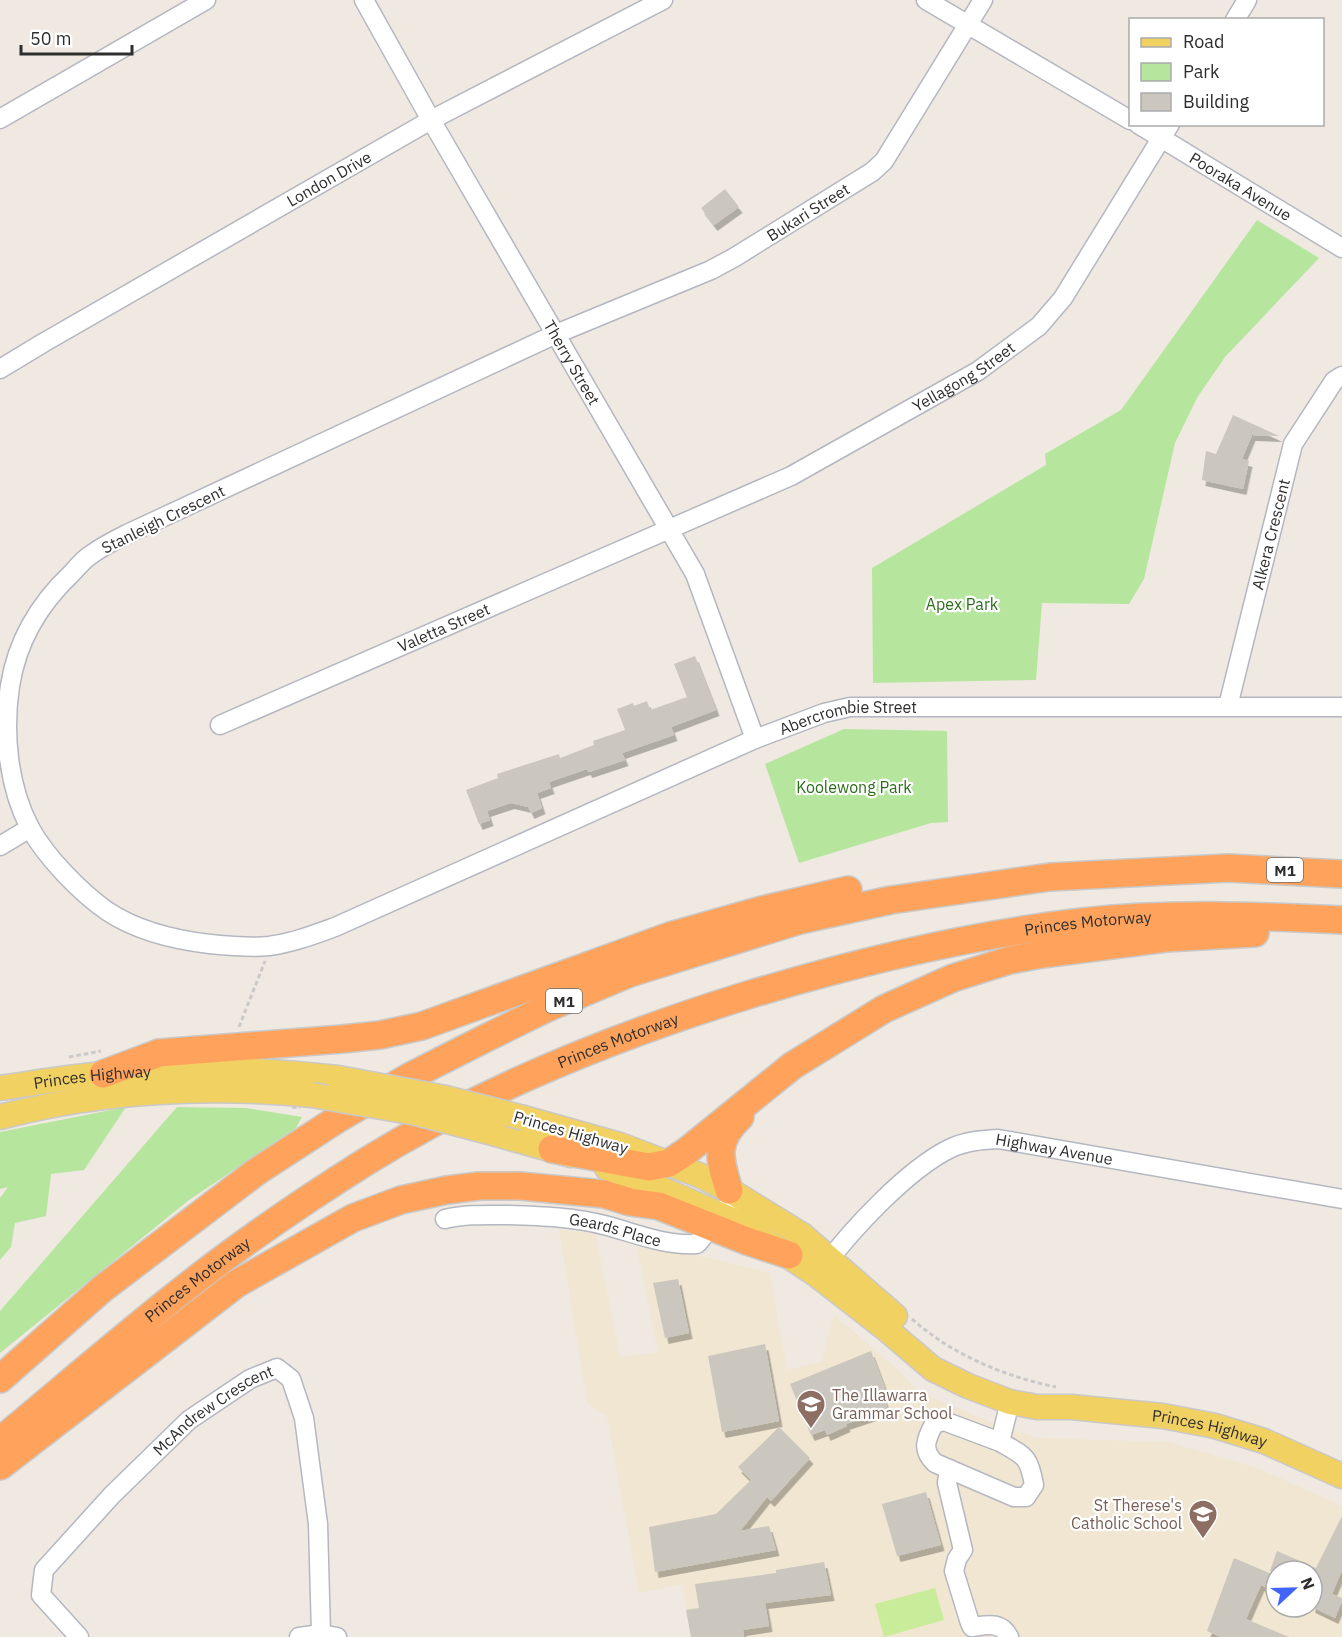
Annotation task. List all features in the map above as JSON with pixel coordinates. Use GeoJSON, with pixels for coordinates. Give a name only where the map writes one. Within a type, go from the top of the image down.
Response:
{"type":"FeatureCollection","features":[{"type":"Feature","properties":{"kind":"highway"},"geometry":{"type":"LineString","coordinates":[[103,1074],[159,1053],[342,1039],[380,1035],[422,1026],[670,936],[783,905],[889,883],[960,871],[1067,861],[1155,858],[1219,860],[1228,868]]}},
{"type":"Feature","properties":{"kind":"highway","name":"M1"},"geometry":{"type":"LineString","coordinates":[[0,1379],[102,1289],[256,1172],[339,1118],[411,1076],[490,1036],[547,1008],[630,973],[800,920],[891,900],[1050,877],[1228,868],[1342,874]]}},
{"type":"Feature","properties":{"kind":"highway","name":"Princes Motorway"},"geometry":{"type":"LineString","coordinates":[[0,1441],[207,1271],[282,1218],[367,1161],[549,1066],[686,1014],[826,971],[971,938],[1085,921],[1159,917],[1231,915],[1342,920]]}},
{"type":"Feature","properties":{"kind":"highway"},"geometry":{"type":"LineString","coordinates":[[552,1149],[649,1167],[669,1163],[792,1066],[884,1009],[953,978],[1010,960],[1078,948],[1166,938],[1244,933],[1342,934]]}},
{"type":"Feature","properties":{"kind":"highway"},"geometry":{"type":"LineString","coordinates":[[719,1210],[723,1171],[720,1151],[723,1137],[758,1100],[838,1037]]}},
{"type":"Feature","properties":{"kind":"highway"},"geometry":{"type":"LineString","coordinates":[[0,1466],[236,1284],[353,1218],[401,1200],[479,1186],[561,1189],[604,1194],[630,1202],[659,1206],[719,1210],[789,1255]]}},
{"type":"Feature","properties":{"kind":"main road","name":"Princes Highway"},"geometry":{"type":"LineString","coordinates":[[0,1088],[103,1074],[227,1071],[338,1078],[446,1098],[620,1145],[699,1175],[719,1210]]}},
{"type":"Feature","properties":{"kind":"main road","name":"Princes Highway"},"geometry":{"type":"LineString","coordinates":[[0,1117],[76,1101],[166,1091],[261,1090],[312,1095],[416,1113],[552,1149],[648,1182],[719,1210],[767,1212],[802,1235],[824,1267],[885,1328],[933,1369],[968,1386],[1010,1401],[1037,1407],[1068,1397]]}},
{"type":"Feature","properties":{"kind":"main road","name":"Princes Highway"},"geometry":{"type":"LineString","coordinates":[[789,1255],[824,1267],[942,1354],[981,1374],[1040,1392],[1215,1426],[1264,1441],[1342,1476]]}},
{"type":"Feature","properties":{"kind":"street"},"geometry":{"type":"LineString","coordinates":[[0,119],[206,0]]}},
{"type":"Feature","properties":{"kind":"street","name":"Therry Street"},"geometry":{"type":"LineString","coordinates":[[364,0],[431,120],[695,574],[755,739]]}},
{"type":"Feature","properties":{"kind":"street","name":"London Drive"},"geometry":{"type":"LineString","coordinates":[[0,369],[431,120],[632,7],[663,0]]}},
{"type":"Feature","properties":{"kind":"street"},"geometry":{"type":"LineString","coordinates":[[926,0],[1129,119]]}},
{"type":"Feature","properties":{"kind":"street","name":"Bukari Street"},"geometry":{"type":"LineString","coordinates":[[556,334],[719,266],[872,172],[884,161],[983,0]]}},
{"type":"Feature","properties":{"kind":"street"},"geometry":{"type":"LineString","coordinates":[[1236,18],[1247,0]]}},
{"type":"Feature","properties":{"kind":"street","name":"Pooraka Avenue"},"geometry":{"type":"LineString","coordinates":[[1146,126],[1165,131],[1342,248]]}},
{"type":"Feature","properties":{"kind":"street","name":"Yellagong Street"},"geometry":{"type":"LineString","coordinates":[[670,530],[815,464],[978,371],[1032,332],[1062,298],[1165,131]]}},
{"type":"Feature","properties":{"kind":"street","name":"Stanleigh Crescent"},"geometry":{"type":"LineString","coordinates":[[390,902],[302,939],[270,946],[241,947],[191,942],[147,930],[108,911],[81,890],[53,860],[30,828],[15,787],[7,742],[7,705],[18,652],[33,619],[52,591],[90,555],[127,534],[556,334]]}},
{"type":"Feature","properties":{"kind":"street","name":"Alkera Crescent"},"geometry":{"type":"LineString","coordinates":[[1228,706],[1293,444],[1334,381],[1342,376]]}},
{"type":"Feature","properties":{"kind":"street","name":"Valetta Street"},"geometry":{"type":"LineString","coordinates":[[220,725],[670,530]]}},
{"type":"Feature","properties":{"kind":"street","name":"Abercrombie Street"},"geometry":{"type":"LineString","coordinates":[[390,902],[755,739],[824,713],[850,707],[1342,707]]}},
{"type":"Feature","properties":{"kind":"street"},"geometry":{"type":"LineString","coordinates":[[0,846],[30,828]]}},
{"type":"Feature","properties":{"kind":"street","name":"Highway Avenue"},"geometry":{"type":"LineString","coordinates":[[824,1267],[875,1210],[921,1165],[950,1149],[975,1140],[998,1139],[1342,1199]]}},
{"type":"Feature","properties":{"kind":"street","name":"Geards Place"},"geometry":{"type":"LineString","coordinates":[[445,1219],[461,1215],[573,1218],[637,1236],[685,1245],[697,1244],[719,1210]]}},
{"type":"Feature","properties":{"kind":"street","name":"McAndrew Crescent"},"geometry":{"type":"LineString","coordinates":[[79,1637],[41,1595],[44,1570],[111,1495],[189,1420],[250,1379],[277,1368],[291,1379],[304,1418],[329,1635]]}},
{"type":"Feature","properties":{"kind":"street"},"geometry":{"type":"LineString","coordinates":[[1000,1442],[1010,1401]]}},
{"type":"Feature","properties":{"kind":"street"},"geometry":{"type":"LineString","coordinates":[[944,1421],[1000,1442],[1020,1453],[1030,1464],[1034,1485],[1026,1497],[1014,1497],[935,1463],[928,1456],[926,1439],[934,1424],[944,1421]]}},
{"type":"Feature","properties":{"kind":"street"},"geometry":{"type":"LineString","coordinates":[[949,1469],[947,1484],[963,1550],[957,1558],[954,1571],[970,1623],[972,1627],[994,1624],[1006,1630],[1009,1637]]}},
{"type":"Feature","properties":{"kind":"street"},"geometry":{"type":"LineString","coordinates":[[299,1637],[329,1635]]}},
{"type":"Feature","properties":{"kind":"path"},"geometry":{"type":"LineString","coordinates":[[238,1028],[265,961]]}},
{"type":"Feature","properties":{"kind":"path"},"geometry":{"type":"LineString","coordinates":[[906,1314],[961,1355],[1068,1397]]}},
{"type":"Feature","properties":{"kind":"shaded area","name":"The Illawarra Grammar School"},"geometry":{"type":"Polygon","coordinates":[[[559,1230],[595,1233],[620,1357],[658,1352],[637,1247],[705,1257],[770,1273],[787,1370],[821,1362],[834,1315],[898,1370],[919,1392],[988,1421],[1037,1438],[1169,1442],[1260,1469],[1342,1506],[1342,1637],[690,1637],[683,1584],[639,1593],[607,1417],[587,1403],[559,1230]]]}},
{"type":"Feature","properties":{"kind":"green space","name":"Apex Park"},"geometry":{"type":"Polygon","coordinates":[[[1257,220],[1319,258],[1225,357],[1197,398],[1175,443],[1144,579],[1129,604],[1042,603],[1036,680],[873,683],[872,568],[1046,465],[1045,454],[1121,410],[1257,220]]]}},
{"type":"Feature","properties":{"kind":"green space","name":"Koolewong Park"},"geometry":{"type":"Polygon","coordinates":[[[844,729],[947,731],[948,822],[931,823],[799,863],[765,764],[844,729]]]}},
{"type":"Feature","properties":{"kind":"green space"},"geometry":{"type":"Polygon","coordinates":[[[126,1107],[84,1170],[51,1174],[46,1216],[15,1223],[11,1247],[0,1260],[0,1198],[8,1187],[0,1189],[0,1132],[126,1107]]]}},
{"type":"Feature","properties":{"kind":"green space"},"geometry":{"type":"Polygon","coordinates":[[[177,1107],[246,1108],[302,1117],[296,1128],[189,1200],[0,1353],[0,1311],[177,1107]]]}},
{"type":"Feature","properties":{"kind":"green space"},"geometry":{"type":"Polygon","coordinates":[[[935,1588],[944,1620],[884,1637],[875,1604],[935,1588]]]}},
{"type":"Feature","properties":{"kind":"building"},"geometry":{"type":"Polygon","coordinates":[[[725,189],[739,207],[714,225],[701,208],[725,189]]]}},
{"type":"Feature","properties":{"kind":"building"},"geometry":{"type":"Polygon","coordinates":[[[1233,415],[1279,436],[1252,435],[1242,459],[1249,461],[1243,489],[1202,480],[1206,451],[1216,454],[1233,415]]]}},
{"type":"Feature","properties":{"kind":"building"},"geometry":{"type":"Polygon","coordinates":[[[695,656],[716,710],[671,727],[674,735],[622,753],[625,760],[589,772],[587,769],[549,782],[551,788],[537,793],[542,808],[531,813],[528,807],[511,803],[487,811],[490,820],[479,824],[466,790],[498,778],[497,774],[559,754],[560,758],[594,745],[593,741],[625,730],[617,709],[647,701],[650,710],[687,697],[674,664],[695,656]]]}},
{"type":"Feature","properties":{"kind":"building"},"geometry":{"type":"Polygon","coordinates":[[[678,1279],[689,1333],[665,1338],[653,1283],[678,1279]]]}},
{"type":"Feature","properties":{"kind":"building"},"geometry":{"type":"Polygon","coordinates":[[[765,1344],[779,1421],[722,1432],[708,1356],[765,1344]]]}},
{"type":"Feature","properties":{"kind":"building"},"geometry":{"type":"Polygon","coordinates":[[[871,1351],[886,1391],[882,1393],[888,1410],[846,1424],[847,1426],[827,1435],[825,1430],[811,1435],[790,1384],[871,1351]]]}},
{"type":"Feature","properties":{"kind":"building"},"geometry":{"type":"Polygon","coordinates":[[[779,1427],[810,1458],[771,1501],[767,1497],[740,1531],[769,1526],[776,1550],[655,1572],[649,1527],[716,1514],[751,1480],[738,1467],[779,1427]]]}},
{"type":"Feature","properties":{"kind":"building"},"geometry":{"type":"Polygon","coordinates":[[[926,1492],[941,1545],[897,1556],[882,1504],[926,1492]]]}},
{"type":"Feature","properties":{"kind":"building"},"geometry":{"type":"Polygon","coordinates":[[[1342,1516],[1342,1570],[1332,1594],[1342,1598],[1342,1601],[1335,1618],[1324,1613],[1324,1559],[1320,1559],[1342,1516]]]}},
{"type":"Feature","properties":{"kind":"building"},"geometry":{"type":"Polygon","coordinates":[[[1277,1551],[1295,1559],[1274,1559],[1277,1551]]]}},
{"type":"Feature","properties":{"kind":"building"},"geometry":{"type":"Polygon","coordinates":[[[1234,1558],[1264,1571],[1264,1586],[1261,1585],[1246,1619],[1289,1637],[1221,1637],[1207,1631],[1234,1558]]]}},
{"type":"Feature","properties":{"kind":"building"},"geometry":{"type":"Polygon","coordinates":[[[824,1562],[831,1595],[765,1603],[769,1626],[743,1630],[744,1637],[691,1637],[686,1610],[699,1608],[695,1584],[776,1573],[776,1570],[824,1562]]]}},
{"type":"Feature","properties":{"kind":"place","name":"The Illawarra Grammar School"},"geometry":{"type":"Point","coordinates":[811,1430]}},
{"type":"Feature","properties":{"kind":"place","name":"St Therese's Catholic School"},"geometry":{"type":"Point","coordinates":[1203,1540]}}]}
